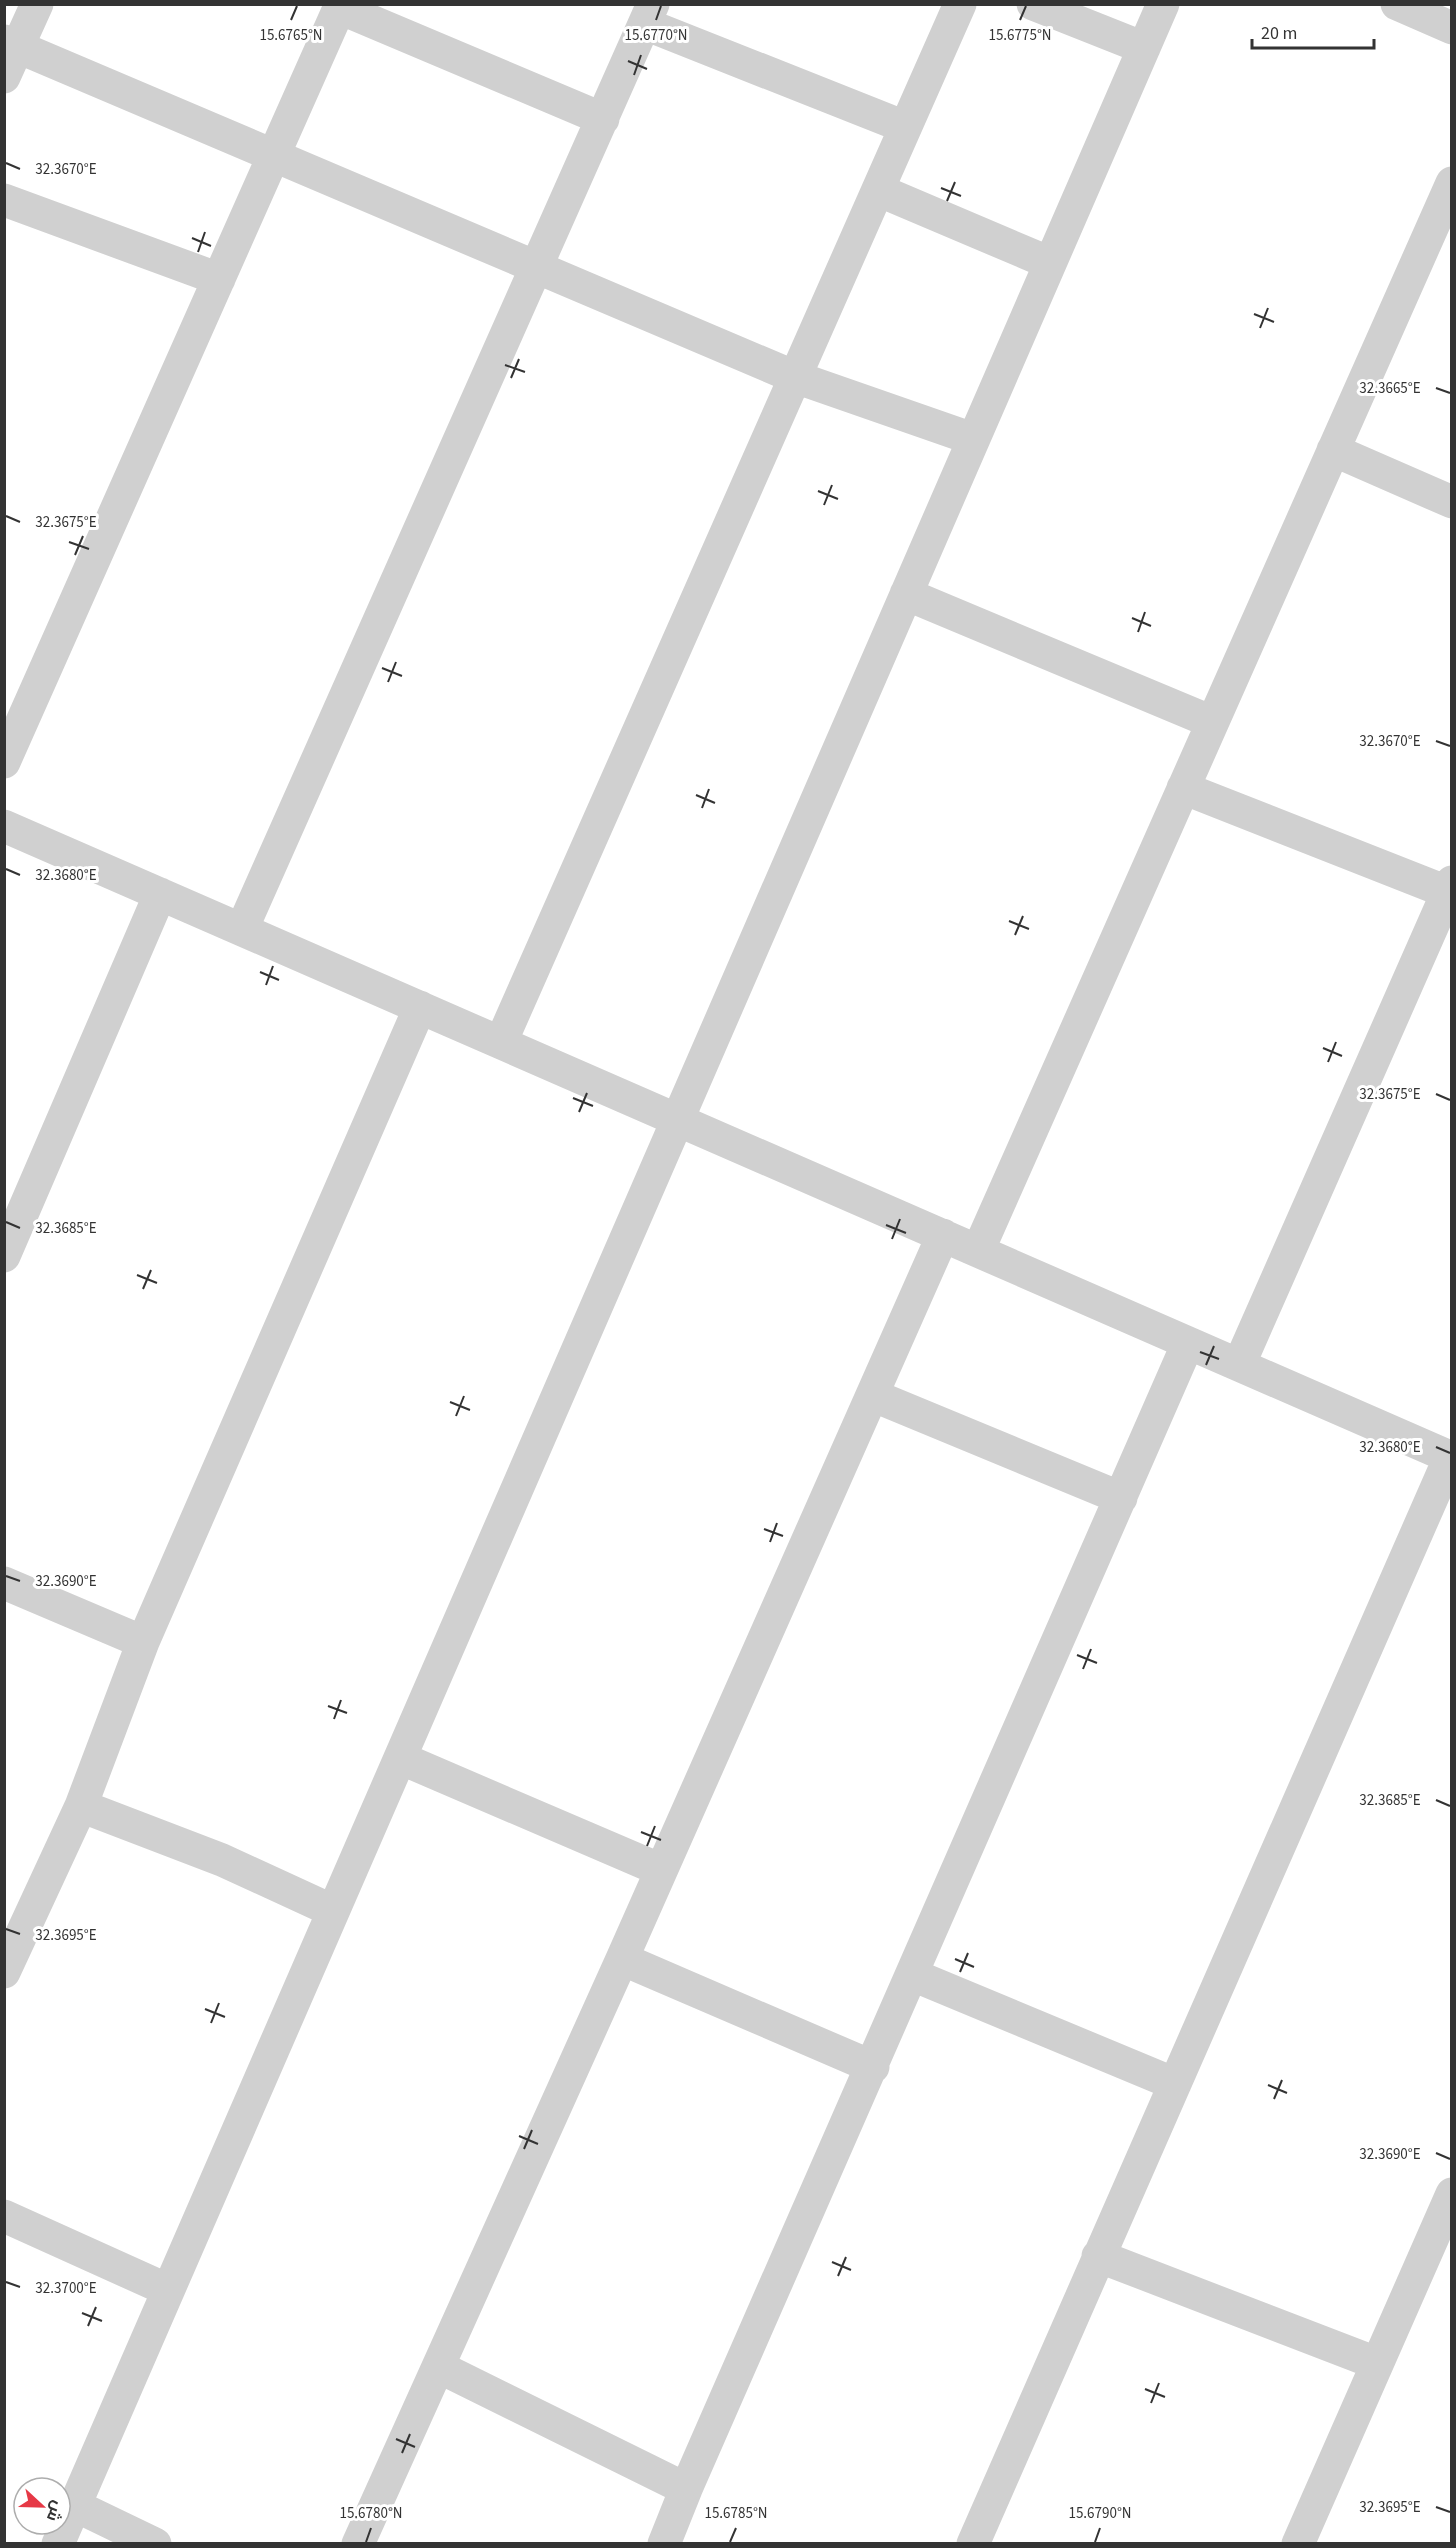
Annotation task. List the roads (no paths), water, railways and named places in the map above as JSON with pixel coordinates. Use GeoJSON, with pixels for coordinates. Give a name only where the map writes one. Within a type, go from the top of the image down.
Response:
{"type":"FeatureCollection","features":[{"type":"Feature","properties":{"kind":"street"},"geometry":{"type":"LineString","coordinates":[[4,77],[11,44],[37,4]]}},
{"type":"Feature","properties":{"kind":"street"},"geometry":{"type":"LineString","coordinates":[[501,1042],[960,4]]}},
{"type":"Feature","properties":{"kind":"street"},"geometry":{"type":"LineString","coordinates":[[1033,4],[1144,48]]}},
{"type":"Feature","properties":{"kind":"street"},"geometry":{"type":"LineString","coordinates":[[58,2544],[1162,4]]}},
{"type":"Feature","properties":{"kind":"street"},"geometry":{"type":"LineString","coordinates":[[1397,4],[1452,28]]}},
{"type":"Feature","properties":{"kind":"street"},"geometry":{"type":"LineString","coordinates":[[4,762],[340,6],[603,119]]}},
{"type":"Feature","properties":{"kind":"street"},"geometry":{"type":"LineString","coordinates":[[242,929],[649,14],[905,127]]}},
{"type":"Feature","properties":{"kind":"street"},"geometry":{"type":"LineString","coordinates":[[11,44],[795,377],[973,439]]}},
{"type":"Feature","properties":{"kind":"street"},"geometry":{"type":"LineString","coordinates":[[978,1251],[1452,183]]}},
{"type":"Feature","properties":{"kind":"street"},"geometry":{"type":"LineString","coordinates":[[878,190],[1050,263]]}},
{"type":"Feature","properties":{"kind":"street"},"geometry":{"type":"LineString","coordinates":[[4,200],[219,279]]}},
{"type":"Feature","properties":{"kind":"street"},"geometry":{"type":"LineString","coordinates":[[1333,450],[1452,502]]}},
{"type":"Feature","properties":{"kind":"street"},"geometry":{"type":"LineString","coordinates":[[906,594],[1212,722]]}},
{"type":"Feature","properties":{"kind":"street"},"geometry":{"type":"LineString","coordinates":[[1183,788],[1450,889],[1239,1365]]}},
{"type":"Feature","properties":{"kind":"street"},"geometry":{"type":"LineString","coordinates":[[4,826],[1451,1457],[972,2544]]}},
{"type":"Feature","properties":{"kind":"street"},"geometry":{"type":"LineString","coordinates":[[4,1256],[160,894]]}},
{"type":"Feature","properties":{"kind":"street"},"geometry":{"type":"LineString","coordinates":[[4,1972],[81,1806],[143,1642],[420,1007]]}},
{"type":"Feature","properties":{"kind":"street"},"geometry":{"type":"LineString","coordinates":[[358,2544],[440,2367],[943,1235]]}},
{"type":"Feature","properties":{"kind":"street"},"geometry":{"type":"LineString","coordinates":[[664,2544],[686,2489],[873,2067],[1188,1343]]}},
{"type":"Feature","properties":{"kind":"street"},"geometry":{"type":"LineString","coordinates":[[872,1395],[1121,1498]]}},
{"type":"Feature","properties":{"kind":"street"},"geometry":{"type":"LineString","coordinates":[[4,1583],[143,1642]]}},
{"type":"Feature","properties":{"kind":"street"},"geometry":{"type":"LineString","coordinates":[[400,1758],[661,1870]]}},
{"type":"Feature","properties":{"kind":"street"},"geometry":{"type":"LineString","coordinates":[[81,1806],[222,1860],[333,1911]]}},
{"type":"Feature","properties":{"kind":"street"},"geometry":{"type":"LineString","coordinates":[[622,1959],[873,2067]]}},
{"type":"Feature","properties":{"kind":"street"},"geometry":{"type":"LineString","coordinates":[[913,1975],[1175,2084]]}},
{"type":"Feature","properties":{"kind":"street"},"geometry":{"type":"LineString","coordinates":[[1298,2544],[1376,2363],[1450,2201]]}},
{"type":"Feature","properties":{"kind":"street"},"geometry":{"type":"LineString","coordinates":[[4,2216],[168,2290]]}},
{"type":"Feature","properties":{"kind":"street"},"geometry":{"type":"LineString","coordinates":[[1098,2256],[1376,2363]]}},
{"type":"Feature","properties":{"kind":"street"},"geometry":{"type":"LineString","coordinates":[[440,2367],[686,2489]]}},
{"type":"Feature","properties":{"kind":"street"},"geometry":{"type":"LineString","coordinates":[[74,2505],[155,2544]]}}]}
